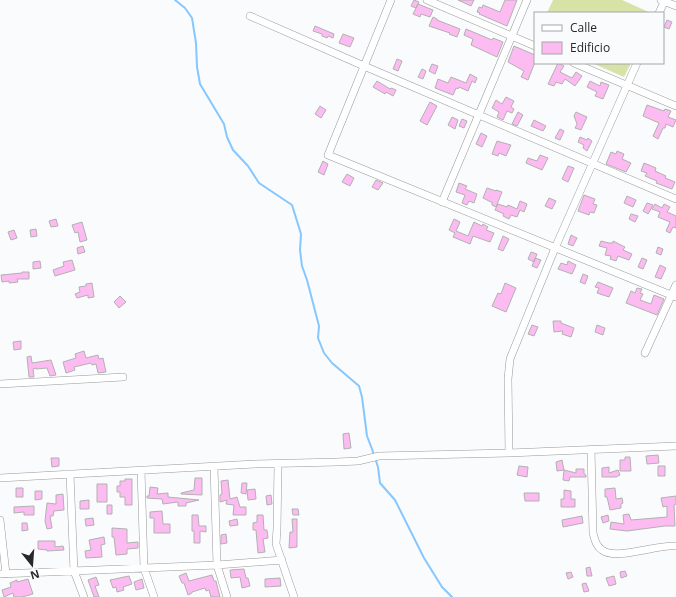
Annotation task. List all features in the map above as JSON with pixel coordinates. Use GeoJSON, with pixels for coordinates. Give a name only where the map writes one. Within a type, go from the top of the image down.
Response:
{"type":"FeatureCollection","features":[{"type":"Feature","properties":{"kind":"street"},"geometry":{"type":"LineString","coordinates":[[391,0],[328,155],[674,296]]}},
{"type":"Feature","properties":{"kind":"street"},"geometry":{"type":"LineString","coordinates":[[428,0],[534,46]]}},
{"type":"Feature","properties":{"kind":"street"},"geometry":{"type":"LineString","coordinates":[[442,202],[527,0]]}},
{"type":"Feature","properties":{"kind":"street"},"geometry":{"type":"LineString","coordinates":[[659,12],[664,0],[676,6]]}},
{"type":"Feature","properties":{"kind":"street"},"geometry":{"type":"LineString","coordinates":[[250,16],[676,199]]}},
{"type":"Feature","properties":{"kind":"street"},"geometry":{"type":"LineString","coordinates":[[576,64],[676,106]]}},
{"type":"Feature","properties":{"kind":"street"},"geometry":{"type":"LineString","coordinates":[[509,453],[510,359],[555,248],[637,64]]}},
{"type":"Feature","properties":{"kind":"street"},"geometry":{"type":"LineString","coordinates":[[645,353],[674,296],[676,284]]}},
{"type":"Feature","properties":{"kind":"street"},"geometry":{"type":"LineString","coordinates":[[0,384],[123,377]]}},
{"type":"Feature","properties":{"kind":"street"},"geometry":{"type":"LineString","coordinates":[[0,478],[141,470],[337,462],[358,460],[376,456],[509,453],[676,446]]}},
{"type":"Feature","properties":{"kind":"street"},"geometry":{"type":"LineString","coordinates":[[591,449],[593,533],[595,541],[599,547],[606,552],[615,553],[644,551],[676,546]]}},
{"type":"Feature","properties":{"kind":"street"},"geometry":{"type":"LineString","coordinates":[[278,464],[276,541],[294,597]]}},
{"type":"Feature","properties":{"kind":"street"},"geometry":{"type":"LineString","coordinates":[[214,467],[217,565],[227,597]]}},
{"type":"Feature","properties":{"kind":"street"},"geometry":{"type":"LineString","coordinates":[[141,470],[144,568],[154,597]]}},
{"type":"Feature","properties":{"kind":"street"},"geometry":{"type":"LineString","coordinates":[[70,474],[74,570],[84,597]]}},
{"type":"Feature","properties":{"kind":"street"},"geometry":{"type":"LineString","coordinates":[[0,520],[3,574],[217,565],[282,560]]}},
{"type":"Feature","properties":{"kind":"green space"},"geometry":{"type":"Polygon","coordinates":[[[553,0],[622,0],[649,12],[547,12],[553,0]]]}},
{"type":"Feature","properties":{"kind":"green space"},"geometry":{"type":"Polygon","coordinates":[[[594,64],[630,64],[624,77],[594,64]]]}},
{"type":"Feature","properties":{"kind":"building"},"geometry":{"type":"Polygon","coordinates":[[[414,0],[419,2],[416,8],[411,6],[414,0]]]}},
{"type":"Feature","properties":{"kind":"building"},"geometry":{"type":"Polygon","coordinates":[[[458,0],[474,0],[471,6],[458,0]]]}},
{"type":"Feature","properties":{"kind":"building"},"geometry":{"type":"Polygon","coordinates":[[[505,0],[517,0],[507,26],[477,12],[479,7],[482,8],[483,5],[500,12],[505,0]]]}},
{"type":"Feature","properties":{"kind":"building"},"geometry":{"type":"Polygon","coordinates":[[[418,4],[433,10],[430,17],[421,14],[420,17],[413,14],[418,4]]]}},
{"type":"Feature","properties":{"kind":"building"},"geometry":{"type":"Polygon","coordinates":[[[433,17],[460,29],[457,37],[429,26],[433,17]]]}},
{"type":"Feature","properties":{"kind":"building"},"geometry":{"type":"Polygon","coordinates":[[[667,20],[672,22],[669,29],[664,27],[667,20]]]}},
{"type":"Feature","properties":{"kind":"building"},"geometry":{"type":"Polygon","coordinates":[[[315,26],[334,34],[333,38],[328,36],[327,38],[322,36],[322,34],[313,31],[315,26]]]}},
{"type":"Feature","properties":{"kind":"building"},"geometry":{"type":"Polygon","coordinates":[[[466,29],[492,40],[493,38],[503,42],[497,57],[471,45],[473,39],[464,35],[466,29]]]}},
{"type":"Feature","properties":{"kind":"building"},"geometry":{"type":"Polygon","coordinates":[[[343,34],[354,38],[350,47],[339,43],[343,34]]]}},
{"type":"Feature","properties":{"kind":"building"},"geometry":{"type":"Polygon","coordinates":[[[514,46],[534,55],[534,64],[528,80],[521,77],[524,71],[508,62],[514,46]]]}},
{"type":"Feature","properties":{"kind":"building"},"geometry":{"type":"Polygon","coordinates":[[[397,59],[402,61],[398,71],[393,69],[397,59]]]}},
{"type":"Feature","properties":{"kind":"building"},"geometry":{"type":"Polygon","coordinates":[[[432,64],[438,66],[435,74],[429,71],[432,64]]]}},
{"type":"Feature","properties":{"kind":"building"},"geometry":{"type":"Polygon","coordinates":[[[558,64],[564,66],[560,72],[572,78],[576,72],[582,76],[575,86],[565,79],[562,84],[556,82],[554,86],[548,84],[558,64]]]}},
{"type":"Feature","properties":{"kind":"building"},"geometry":{"type":"Polygon","coordinates":[[[422,69],[426,71],[423,79],[418,77],[422,69]]]}},
{"type":"Feature","properties":{"kind":"building"},"geometry":{"type":"Polygon","coordinates":[[[470,74],[477,78],[475,83],[472,81],[468,91],[459,87],[458,89],[456,88],[453,95],[435,88],[438,79],[448,83],[451,77],[466,83],[470,74]]]}},
{"type":"Feature","properties":{"kind":"building"},"geometry":{"type":"Polygon","coordinates":[[[377,81],[390,89],[396,90],[393,96],[386,92],[385,94],[373,87],[377,81]]]}},
{"type":"Feature","properties":{"kind":"building"},"geometry":{"type":"Polygon","coordinates":[[[590,81],[600,86],[601,82],[609,85],[603,99],[595,96],[597,92],[587,87],[590,81]]]}},
{"type":"Feature","properties":{"kind":"building"},"geometry":{"type":"Polygon","coordinates":[[[506,97],[514,101],[511,107],[514,109],[512,113],[507,111],[503,120],[497,117],[499,112],[492,108],[496,100],[502,104],[506,97]]]}},
{"type":"Feature","properties":{"kind":"building"},"geometry":{"type":"Polygon","coordinates":[[[430,102],[437,106],[427,125],[420,121],[430,102]]]}},
{"type":"Feature","properties":{"kind":"building"},"geometry":{"type":"Polygon","coordinates":[[[647,105],[664,111],[665,109],[671,111],[668,117],[676,120],[673,127],[666,124],[658,139],[653,136],[659,123],[643,116],[647,105]]]}},
{"type":"Feature","properties":{"kind":"building"},"geometry":{"type":"Polygon","coordinates":[[[320,106],[326,110],[321,118],[315,114],[320,106]]]}},
{"type":"Feature","properties":{"kind":"building"},"geometry":{"type":"Polygon","coordinates":[[[518,112],[523,115],[517,126],[512,124],[518,112]]]}},
{"type":"Feature","properties":{"kind":"building"},"geometry":{"type":"Polygon","coordinates":[[[576,112],[587,117],[581,130],[575,128],[577,124],[574,116],[576,112]]]}},
{"type":"Feature","properties":{"kind":"building"},"geometry":{"type":"Polygon","coordinates":[[[452,117],[458,120],[455,129],[448,125],[452,117]]]}},
{"type":"Feature","properties":{"kind":"building"},"geometry":{"type":"Polygon","coordinates":[[[462,119],[467,121],[464,128],[459,126],[462,119]]]}},
{"type":"Feature","properties":{"kind":"building"},"geometry":{"type":"Polygon","coordinates":[[[534,120],[546,126],[543,131],[531,126],[534,120]]]}},
{"type":"Feature","properties":{"kind":"building"},"geometry":{"type":"Polygon","coordinates":[[[560,129],[564,131],[560,140],[555,138],[560,129]]]}},
{"type":"Feature","properties":{"kind":"building"},"geometry":{"type":"Polygon","coordinates":[[[481,133],[487,136],[482,147],[476,144],[481,133]]]}},
{"type":"Feature","properties":{"kind":"building"},"geometry":{"type":"Polygon","coordinates":[[[580,137],[587,140],[588,138],[592,141],[587,151],[583,148],[584,145],[578,142],[580,137]]]}},
{"type":"Feature","properties":{"kind":"building"},"geometry":{"type":"Polygon","coordinates":[[[497,141],[511,145],[506,156],[499,153],[498,156],[492,154],[497,141]]]}},
{"type":"Feature","properties":{"kind":"building"},"geometry":{"type":"Polygon","coordinates":[[[617,151],[624,154],[622,159],[631,163],[626,172],[606,164],[611,152],[616,154],[617,151]]]}},
{"type":"Feature","properties":{"kind":"building"},"geometry":{"type":"Polygon","coordinates":[[[540,155],[548,158],[542,170],[526,163],[528,158],[537,161],[540,155]]]}},
{"type":"Feature","properties":{"kind":"building"},"geometry":{"type":"Polygon","coordinates":[[[323,161],[328,164],[324,175],[318,172],[323,161]]]}},
{"type":"Feature","properties":{"kind":"building"},"geometry":{"type":"Polygon","coordinates":[[[644,163],[656,168],[655,171],[666,176],[665,178],[675,182],[672,189],[656,183],[657,181],[645,176],[647,173],[641,171],[644,163]]]}},
{"type":"Feature","properties":{"kind":"building"},"geometry":{"type":"Polygon","coordinates":[[[568,166],[574,168],[568,182],[562,179],[568,166]]]}},
{"type":"Feature","properties":{"kind":"building"},"geometry":{"type":"Polygon","coordinates":[[[347,174],[354,178],[350,186],[342,182],[347,174]]]}},
{"type":"Feature","properties":{"kind":"building"},"geometry":{"type":"Polygon","coordinates":[[[376,180],[383,183],[378,190],[372,187],[376,180]]]}},
{"type":"Feature","properties":{"kind":"building"},"geometry":{"type":"Polygon","coordinates":[[[459,183],[467,186],[465,189],[477,194],[474,203],[469,201],[467,205],[462,203],[465,195],[456,192],[459,183]]]}},
{"type":"Feature","properties":{"kind":"building"},"geometry":{"type":"Polygon","coordinates":[[[487,188],[502,192],[496,207],[492,205],[492,202],[483,198],[487,188]]]}},
{"type":"Feature","properties":{"kind":"building"},"geometry":{"type":"Polygon","coordinates":[[[584,195],[595,199],[593,204],[597,205],[594,213],[590,212],[589,215],[578,211],[584,195]]]}},
{"type":"Feature","properties":{"kind":"building"},"geometry":{"type":"Polygon","coordinates":[[[627,196],[636,200],[633,207],[624,203],[627,196]]]}},
{"type":"Feature","properties":{"kind":"building"},"geometry":{"type":"Polygon","coordinates":[[[549,198],[556,201],[552,209],[545,206],[549,198]]]}},
{"type":"Feature","properties":{"kind":"building"},"geometry":{"type":"Polygon","coordinates":[[[520,201],[527,204],[524,212],[520,210],[517,217],[511,215],[509,219],[503,216],[504,214],[495,210],[498,204],[507,207],[508,205],[517,209],[520,201]]]}},
{"type":"Feature","properties":{"kind":"building"},"geometry":{"type":"Polygon","coordinates":[[[647,203],[653,205],[648,214],[643,211],[647,203]]]}},
{"type":"Feature","properties":{"kind":"building"},"geometry":{"type":"Polygon","coordinates":[[[655,204],[662,208],[664,204],[670,207],[667,212],[676,216],[676,228],[673,227],[670,233],[666,231],[670,222],[658,217],[660,212],[652,209],[655,204]]]}},
{"type":"Feature","properties":{"kind":"building"},"geometry":{"type":"Polygon","coordinates":[[[631,214],[638,216],[635,222],[629,219],[631,214]]]}},
{"type":"Feature","properties":{"kind":"building"},"geometry":{"type":"Polygon","coordinates":[[[56,219],[58,226],[51,227],[49,221],[56,219]]]}},
{"type":"Feature","properties":{"kind":"building"},"geometry":{"type":"Polygon","coordinates":[[[454,219],[460,222],[456,231],[468,236],[474,222],[488,227],[486,230],[494,233],[490,242],[473,236],[470,244],[453,237],[455,233],[449,230],[454,219]]]}},
{"type":"Feature","properties":{"kind":"building"},"geometry":{"type":"Polygon","coordinates":[[[82,222],[87,240],[80,242],[78,232],[75,233],[72,225],[82,222]]]}},
{"type":"Feature","properties":{"kind":"building"},"geometry":{"type":"Polygon","coordinates":[[[36,229],[37,236],[31,237],[30,230],[36,229]]]}},
{"type":"Feature","properties":{"kind":"building"},"geometry":{"type":"Polygon","coordinates":[[[14,230],[17,238],[11,240],[8,232],[14,230]]]}},
{"type":"Feature","properties":{"kind":"building"},"geometry":{"type":"Polygon","coordinates":[[[571,235],[577,238],[573,246],[568,244],[571,235]]]}},
{"type":"Feature","properties":{"kind":"building"},"geometry":{"type":"Polygon","coordinates":[[[503,236],[509,239],[503,251],[498,249],[503,236]]]}},
{"type":"Feature","properties":{"kind":"building"},"geometry":{"type":"Polygon","coordinates":[[[601,241],[613,243],[613,241],[625,247],[623,250],[632,254],[629,260],[618,256],[616,261],[610,259],[611,256],[605,255],[607,248],[599,246],[601,241]]]}},
{"type":"Feature","properties":{"kind":"building"},"geometry":{"type":"Polygon","coordinates":[[[83,246],[85,252],[78,254],[77,248],[83,246]]]}},
{"type":"Feature","properties":{"kind":"building"},"geometry":{"type":"Polygon","coordinates":[[[658,247],[663,249],[661,255],[656,253],[658,247]]]}},
{"type":"Feature","properties":{"kind":"building"},"geometry":{"type":"Polygon","coordinates":[[[531,252],[537,254],[534,262],[528,259],[531,252]]]}},
{"type":"Feature","properties":{"kind":"building"},"geometry":{"type":"Polygon","coordinates":[[[535,258],[541,260],[537,268],[532,266],[535,258]]]}},
{"type":"Feature","properties":{"kind":"building"},"geometry":{"type":"Polygon","coordinates":[[[642,258],[647,260],[643,269],[638,267],[642,258]]]}},
{"type":"Feature","properties":{"kind":"building"},"geometry":{"type":"Polygon","coordinates":[[[72,260],[75,270],[55,276],[53,270],[64,266],[63,262],[72,260]]]}},
{"type":"Feature","properties":{"kind":"building"},"geometry":{"type":"Polygon","coordinates":[[[40,261],[41,268],[33,269],[33,262],[40,261]]]}},
{"type":"Feature","properties":{"kind":"building"},"geometry":{"type":"Polygon","coordinates":[[[568,261],[576,265],[572,274],[558,269],[561,263],[567,265],[568,261]]]}},
{"type":"Feature","properties":{"kind":"building"},"geometry":{"type":"Polygon","coordinates":[[[660,265],[666,268],[661,279],[655,277],[660,265]]]}},
{"type":"Feature","properties":{"kind":"building"},"geometry":{"type":"Polygon","coordinates":[[[29,272],[29,279],[17,279],[18,282],[9,283],[9,281],[2,282],[1,275],[29,272]]]}},
{"type":"Feature","properties":{"kind":"building"},"geometry":{"type":"Polygon","coordinates":[[[583,274],[588,276],[585,284],[580,282],[583,274]]]}},
{"type":"Feature","properties":{"kind":"building"},"geometry":{"type":"Polygon","coordinates":[[[598,282],[613,288],[609,297],[597,293],[599,288],[595,287],[598,282]]]}},
{"type":"Feature","properties":{"kind":"building"},"geometry":{"type":"Polygon","coordinates":[[[92,283],[94,297],[88,298],[88,295],[77,298],[75,294],[80,292],[79,287],[92,283]]]}},
{"type":"Feature","properties":{"kind":"building"},"geometry":{"type":"Polygon","coordinates":[[[505,283],[516,288],[506,312],[492,306],[498,293],[501,294],[505,283]]]}},
{"type":"Feature","properties":{"kind":"building"},"geometry":{"type":"Polygon","coordinates":[[[637,288],[642,289],[640,293],[643,294],[640,300],[651,304],[654,295],[664,299],[657,315],[626,303],[631,291],[635,293],[637,288]]]}},
{"type":"Feature","properties":{"kind":"building"},"geometry":{"type":"Polygon","coordinates":[[[120,296],[126,302],[119,308],[114,302],[120,296]]]}},
{"type":"Feature","properties":{"kind":"building"},"geometry":{"type":"Polygon","coordinates":[[[553,321],[561,321],[561,323],[574,328],[571,337],[562,334],[563,331],[554,332],[553,321]]]}},
{"type":"Feature","properties":{"kind":"building"},"geometry":{"type":"Polygon","coordinates":[[[532,325],[538,327],[534,336],[528,334],[532,325]]]}},
{"type":"Feature","properties":{"kind":"building"},"geometry":{"type":"Polygon","coordinates":[[[597,325],[605,328],[603,335],[595,332],[597,325]]]}},
{"type":"Feature","properties":{"kind":"building"},"geometry":{"type":"Polygon","coordinates":[[[21,341],[21,349],[14,350],[13,342],[21,341]]]}},
{"type":"Feature","properties":{"kind":"building"},"geometry":{"type":"Polygon","coordinates":[[[84,351],[86,358],[98,355],[99,359],[103,358],[106,372],[98,373],[96,364],[92,365],[91,363],[74,367],[75,370],[66,373],[63,362],[76,358],[75,354],[84,351]]]}},
{"type":"Feature","properties":{"kind":"building"},"geometry":{"type":"Polygon","coordinates":[[[31,356],[32,363],[51,360],[56,375],[50,376],[47,368],[36,368],[33,369],[34,377],[29,377],[27,357],[31,356]]]}},
{"type":"Feature","properties":{"kind":"building"},"geometry":{"type":"Polygon","coordinates":[[[349,433],[351,448],[344,449],[343,434],[349,433]]]}},
{"type":"Feature","properties":{"kind":"building"},"geometry":{"type":"Polygon","coordinates":[[[658,455],[659,463],[647,464],[646,456],[658,455]]]}},
{"type":"Feature","properties":{"kind":"building"},"geometry":{"type":"Polygon","coordinates":[[[625,457],[630,457],[631,471],[620,471],[620,460],[625,460],[625,457]]]}},
{"type":"Feature","properties":{"kind":"building"},"geometry":{"type":"Polygon","coordinates":[[[51,458],[59,458],[59,466],[52,467],[51,458]]]}},
{"type":"Feature","properties":{"kind":"building"},"geometry":{"type":"Polygon","coordinates":[[[562,460],[564,470],[557,471],[556,462],[562,460]]]}},
{"type":"Feature","properties":{"kind":"building"},"geometry":{"type":"Polygon","coordinates":[[[519,466],[528,467],[527,477],[517,475],[519,466]]]}},
{"type":"Feature","properties":{"kind":"building"},"geometry":{"type":"Polygon","coordinates":[[[658,466],[665,466],[665,476],[658,476],[658,466]]]}},
{"type":"Feature","properties":{"kind":"building"},"geometry":{"type":"Polygon","coordinates":[[[609,467],[609,473],[618,470],[620,475],[616,477],[602,477],[602,468],[609,467]]]}},
{"type":"Feature","properties":{"kind":"building"},"geometry":{"type":"Polygon","coordinates":[[[576,469],[584,469],[584,474],[586,477],[570,477],[569,481],[563,480],[564,470],[576,473],[576,469]]]}},
{"type":"Feature","properties":{"kind":"building"},"geometry":{"type":"Polygon","coordinates":[[[195,478],[202,478],[202,495],[181,494],[194,490],[195,478]]]}},
{"type":"Feature","properties":{"kind":"building"},"geometry":{"type":"Polygon","coordinates":[[[125,479],[132,479],[132,505],[125,505],[125,497],[120,497],[120,492],[117,492],[117,486],[120,486],[120,481],[125,481],[125,479]]]}},
{"type":"Feature","properties":{"kind":"building"},"geometry":{"type":"Polygon","coordinates":[[[228,480],[230,499],[237,497],[240,507],[246,507],[246,515],[233,515],[234,505],[226,504],[227,500],[220,502],[220,495],[222,494],[221,481],[228,480]]]}},
{"type":"Feature","properties":{"kind":"building"},"geometry":{"type":"Polygon","coordinates":[[[242,483],[247,483],[246,494],[241,493],[242,483]]]}},
{"type":"Feature","properties":{"kind":"building"},"geometry":{"type":"Polygon","coordinates":[[[97,484],[107,484],[107,502],[97,502],[97,484]]]}},
{"type":"Feature","properties":{"kind":"building"},"geometry":{"type":"Polygon","coordinates":[[[150,487],[158,488],[157,494],[168,493],[168,497],[199,500],[186,503],[186,506],[178,506],[178,502],[163,504],[162,499],[147,498],[147,496],[149,496],[150,487]]]}},
{"type":"Feature","properties":{"kind":"building"},"geometry":{"type":"Polygon","coordinates":[[[16,488],[23,488],[23,497],[16,497],[16,488]]]}},
{"type":"Feature","properties":{"kind":"building"},"geometry":{"type":"Polygon","coordinates":[[[615,488],[616,499],[622,498],[623,503],[621,504],[621,508],[610,510],[607,497],[605,497],[605,489],[615,488]]]}},
{"type":"Feature","properties":{"kind":"building"},"geometry":{"type":"Polygon","coordinates":[[[255,489],[256,499],[248,500],[247,490],[255,489]]]}},
{"type":"Feature","properties":{"kind":"building"},"geometry":{"type":"Polygon","coordinates":[[[564,490],[571,491],[571,499],[575,499],[575,507],[561,507],[561,499],[564,499],[564,490]]]}},
{"type":"Feature","properties":{"kind":"building"},"geometry":{"type":"Polygon","coordinates":[[[35,491],[42,491],[42,499],[35,500],[35,491]]]}},
{"type":"Feature","properties":{"kind":"building"},"geometry":{"type":"Polygon","coordinates":[[[524,493],[539,493],[539,501],[525,501],[524,493]]]}},
{"type":"Feature","properties":{"kind":"building"},"geometry":{"type":"Polygon","coordinates":[[[63,494],[64,510],[54,511],[53,516],[50,516],[52,528],[47,529],[45,521],[47,503],[56,504],[56,495],[63,494]]]}},
{"type":"Feature","properties":{"kind":"building"},"geometry":{"type":"Polygon","coordinates":[[[271,495],[272,504],[267,505],[266,496],[271,495]]]}},
{"type":"Feature","properties":{"kind":"building"},"geometry":{"type":"Polygon","coordinates":[[[676,496],[676,504],[674,505],[675,526],[627,531],[610,529],[611,522],[624,524],[623,515],[629,514],[631,520],[667,517],[667,506],[663,507],[661,498],[676,496]]]}},
{"type":"Feature","properties":{"kind":"building"},"geometry":{"type":"Polygon","coordinates":[[[89,500],[89,509],[80,509],[80,501],[89,500]]]}},
{"type":"Feature","properties":{"kind":"building"},"geometry":{"type":"Polygon","coordinates":[[[107,505],[112,505],[112,514],[107,514],[107,505]]]}},
{"type":"Feature","properties":{"kind":"building"},"geometry":{"type":"Polygon","coordinates":[[[34,506],[34,515],[24,515],[24,512],[14,513],[14,507],[34,506]]]}},
{"type":"Feature","properties":{"kind":"building"},"geometry":{"type":"Polygon","coordinates":[[[292,509],[298,509],[299,515],[293,515],[292,509]]]}},
{"type":"Feature","properties":{"kind":"building"},"geometry":{"type":"Polygon","coordinates":[[[162,511],[163,524],[170,524],[170,533],[154,533],[154,518],[150,518],[150,512],[162,511]]]}},
{"type":"Feature","properties":{"kind":"building"},"geometry":{"type":"Polygon","coordinates":[[[192,515],[198,515],[199,526],[206,526],[206,532],[200,531],[200,543],[194,543],[192,515]]]}},
{"type":"Feature","properties":{"kind":"building"},"geometry":{"type":"Polygon","coordinates":[[[257,515],[263,515],[264,530],[267,530],[268,538],[263,539],[265,552],[258,553],[256,530],[253,530],[253,523],[257,522],[257,515]]]}},
{"type":"Feature","properties":{"kind":"building"},"geometry":{"type":"Polygon","coordinates":[[[608,515],[609,521],[603,523],[601,517],[608,515]]]}},
{"type":"Feature","properties":{"kind":"building"},"geometry":{"type":"Polygon","coordinates":[[[582,516],[583,523],[563,527],[562,520],[582,516]]]}},
{"type":"Feature","properties":{"kind":"building"},"geometry":{"type":"Polygon","coordinates":[[[93,518],[94,525],[86,526],[85,519],[93,518]]]}},
{"type":"Feature","properties":{"kind":"building"},"geometry":{"type":"Polygon","coordinates":[[[237,519],[238,525],[230,526],[229,521],[237,519]]]}},
{"type":"Feature","properties":{"kind":"building"},"geometry":{"type":"Polygon","coordinates":[[[292,519],[297,519],[297,547],[289,548],[290,532],[293,532],[292,519]]]}},
{"type":"Feature","properties":{"kind":"building"},"geometry":{"type":"Polygon","coordinates":[[[22,523],[27,523],[28,530],[22,531],[22,523]]]}},
{"type":"Feature","properties":{"kind":"building"},"geometry":{"type":"Polygon","coordinates":[[[112,528],[127,529],[127,543],[138,542],[138,548],[127,549],[127,554],[116,555],[114,537],[112,537],[112,528]]]}},
{"type":"Feature","properties":{"kind":"building"},"geometry":{"type":"Polygon","coordinates":[[[226,534],[227,543],[221,544],[221,535],[226,534]]]}},
{"type":"Feature","properties":{"kind":"building"},"geometry":{"type":"Polygon","coordinates":[[[104,537],[105,544],[101,545],[102,557],[86,558],[85,551],[91,550],[89,540],[104,537]]]}},
{"type":"Feature","properties":{"kind":"building"},"geometry":{"type":"Polygon","coordinates":[[[38,541],[55,541],[55,547],[63,546],[64,550],[47,551],[38,549],[38,541]]]}},
{"type":"Feature","properties":{"kind":"building"},"geometry":{"type":"Polygon","coordinates":[[[590,567],[592,576],[587,576],[586,568],[590,567]]]}},
{"type":"Feature","properties":{"kind":"building"},"geometry":{"type":"Polygon","coordinates":[[[244,569],[250,586],[242,588],[240,577],[231,578],[230,570],[244,569]]]}},
{"type":"Feature","properties":{"kind":"building"},"geometry":{"type":"Polygon","coordinates":[[[625,571],[627,576],[621,578],[620,572],[625,571]]]}},
{"type":"Feature","properties":{"kind":"building"},"geometry":{"type":"Polygon","coordinates":[[[571,572],[573,577],[568,579],[566,573],[571,572]]]}},
{"type":"Feature","properties":{"kind":"building"},"geometry":{"type":"Polygon","coordinates":[[[186,573],[189,581],[212,575],[214,581],[216,581],[220,597],[211,597],[209,590],[206,591],[205,588],[192,592],[188,595],[184,583],[182,583],[179,576],[186,573]]]}},
{"type":"Feature","properties":{"kind":"building"},"geometry":{"type":"Polygon","coordinates":[[[129,576],[132,584],[123,587],[124,590],[117,592],[116,587],[113,588],[110,580],[129,576]]]}},
{"type":"Feature","properties":{"kind":"building"},"geometry":{"type":"Polygon","coordinates":[[[614,576],[616,584],[609,586],[606,578],[614,576]]]}},
{"type":"Feature","properties":{"kind":"building"},"geometry":{"type":"Polygon","coordinates":[[[96,577],[99,585],[95,586],[99,597],[94,597],[88,580],[96,577]]]}},
{"type":"Feature","properties":{"kind":"building"},"geometry":{"type":"Polygon","coordinates":[[[280,578],[281,586],[265,587],[265,579],[280,578]]]}},
{"type":"Feature","properties":{"kind":"building"},"geometry":{"type":"Polygon","coordinates":[[[28,579],[33,594],[22,597],[14,597],[13,593],[4,597],[2,590],[11,587],[10,583],[17,580],[17,582],[28,579]]]}},
{"type":"Feature","properties":{"kind":"building"},"geometry":{"type":"Polygon","coordinates":[[[142,579],[144,588],[136,590],[134,582],[142,579]]]}},
{"type":"Feature","properties":{"kind":"building"},"geometry":{"type":"Polygon","coordinates":[[[586,583],[589,591],[584,592],[582,584],[586,583]]]}},
{"type":"Feature","properties":{"kind":"waterway"},"geometry":{"type":"LineString","coordinates":[[175,0],[185,8],[192,18],[200,84],[224,124],[227,137],[233,150],[248,166],[259,183],[292,205],[301,234],[300,250],[302,266],[319,326],[318,338],[324,353],[332,363],[359,386],[362,397],[367,436],[378,467],[380,483],[395,500],[424,558],[442,587],[452,597]]}}]}
